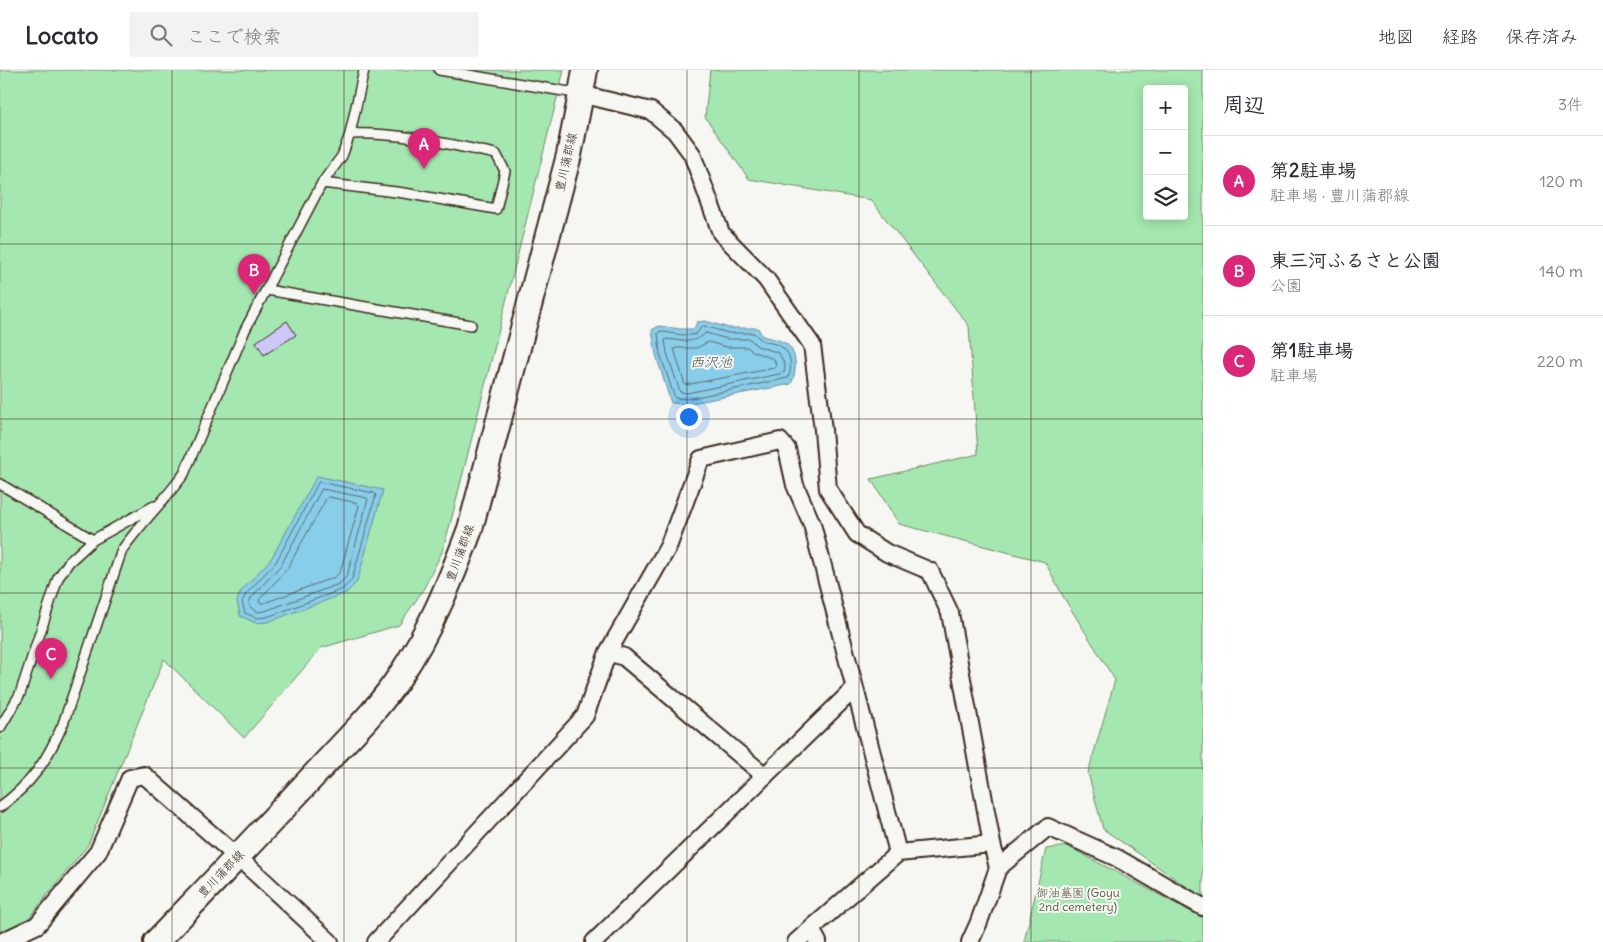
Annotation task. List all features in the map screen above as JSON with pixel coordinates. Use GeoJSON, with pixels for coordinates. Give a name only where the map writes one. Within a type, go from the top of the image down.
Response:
{"type":"FeatureCollection","features":[{"type":"Feature","properties":{"kind":"main road","name":"豊川蒲郡線"},"geometry":{"type":"LineString","coordinates":[[156,942],[238,857],[371,712],[399,677],[425,635],[453,576],[470,529],[569,155],[585,70]]}},
{"type":"Feature","properties":{"kind":"street"},"geometry":{"type":"LineString","coordinates":[[581,94],[651,111],[675,131],[692,154],[721,233],[766,279],[812,345],[823,430],[828,489],[857,534],[887,552],[930,571],[950,613],[998,868]]}},
{"type":"Feature","properties":{"kind":"street"},"geometry":{"type":"LineString","coordinates":[[376,942],[585,716],[608,652],[668,547],[701,459],[780,441],[787,448],[795,485],[812,524],[898,853]]}},
{"type":"Feature","properties":{"kind":"street"},"geometry":{"type":"LineString","coordinates":[[608,652],[624,657],[765,776]]}},
{"type":"Feature","properties":{"kind":"street"},"geometry":{"type":"LineString","coordinates":[[601,939],[855,688]]}},
{"type":"Feature","properties":{"kind":"street"},"geometry":{"type":"LineString","coordinates":[[1,942],[37,925],[98,852],[130,778],[144,775],[238,857],[330,942]]}},
{"type":"Feature","properties":{"kind":"street"},"geometry":{"type":"LineString","coordinates":[[970,942],[998,868],[1048,827],[1117,858],[1174,892],[1203,906]]}},
{"type":"Feature","properties":{"kind":"street"},"geometry":{"type":"LineString","coordinates":[[796,942],[814,935],[898,853],[992,844]]}},
{"type":"Feature","properties":{"kind":"lane"},"geometry":{"type":"LineString","coordinates":[[0,808],[19,793],[40,769],[53,745],[63,724],[122,550],[184,474],[246,330],[322,183],[342,156],[350,134],[364,70]]}},
{"type":"Feature","properties":{"kind":"lane"},"geometry":{"type":"LineString","coordinates":[[439,70],[581,94]]}},
{"type":"Feature","properties":{"kind":"lane"},"geometry":{"type":"LineString","coordinates":[[322,183],[404,193],[496,208],[505,171],[496,154],[419,139],[350,134]]}},
{"type":"Feature","properties":{"kind":"lane"},"geometry":{"type":"LineString","coordinates":[[267,290],[471,325]]}},
{"type":"Feature","properties":{"kind":"lane"},"geometry":{"type":"LineString","coordinates":[[0,484],[93,540]]}},
{"type":"Feature","properties":{"kind":"lane"},"geometry":{"type":"LineString","coordinates":[[0,728],[20,694],[58,578],[69,562],[93,540],[159,504]]}},
{"type":"Feature","properties":{"kind":"green space"},"geometry":{"type":"Polygon","coordinates":[[[0,70],[564,70],[451,521],[442,552],[423,590],[399,625],[321,648],[244,738],[164,659],[88,845],[28,919],[0,932],[0,70]]]}},
{"type":"Feature","properties":{"kind":"green space"},"geometry":{"type":"Polygon","coordinates":[[[710,70],[1203,70],[1203,898],[1103,829],[1088,773],[1115,680],[1064,598],[1045,562],[899,524],[871,479],[978,454],[969,326],[871,200],[749,179],[705,117],[710,70]]]}},
{"type":"Feature","properties":{"kind":"green space","name":"御油墓園 (Goyu 2nd cemetery)"},"geometry":{"type":"Polygon","coordinates":[[[1067,846],[1203,918],[1203,942],[1024,942],[1046,849],[1067,846]]]}},
{"type":"Feature","properties":{"kind":"water","name":"西沢池"},"geometry":{"type":"Polygon","coordinates":[[[705,321],[729,328],[758,328],[762,336],[785,343],[792,351],[795,362],[791,384],[687,404],[671,403],[656,355],[652,330],[659,326],[694,329],[697,322],[705,321]]]}},
{"type":"Feature","properties":{"kind":"water"},"geometry":{"type":"Polygon","coordinates":[[[317,476],[383,490],[357,582],[346,593],[268,622],[256,623],[240,616],[237,601],[241,591],[271,559],[317,476]]]}},
{"type":"Feature","properties":{"kind":"building"},"geometry":{"type":"Polygon","coordinates":[[[287,321],[296,335],[264,355],[256,342],[287,321]]]}},
{"type":"Feature","properties":{"kind":"place","name":"第2駐車場"},"geometry":{"type":"Point","coordinates":[424,169]}},
{"type":"Feature","properties":{"kind":"place","name":"東三河ふるさと公園"},"geometry":{"type":"Point","coordinates":[254,295]}},
{"type":"Feature","properties":{"kind":"place","name":"第1駐車場"},"geometry":{"type":"Point","coordinates":[51,679]}}]}
